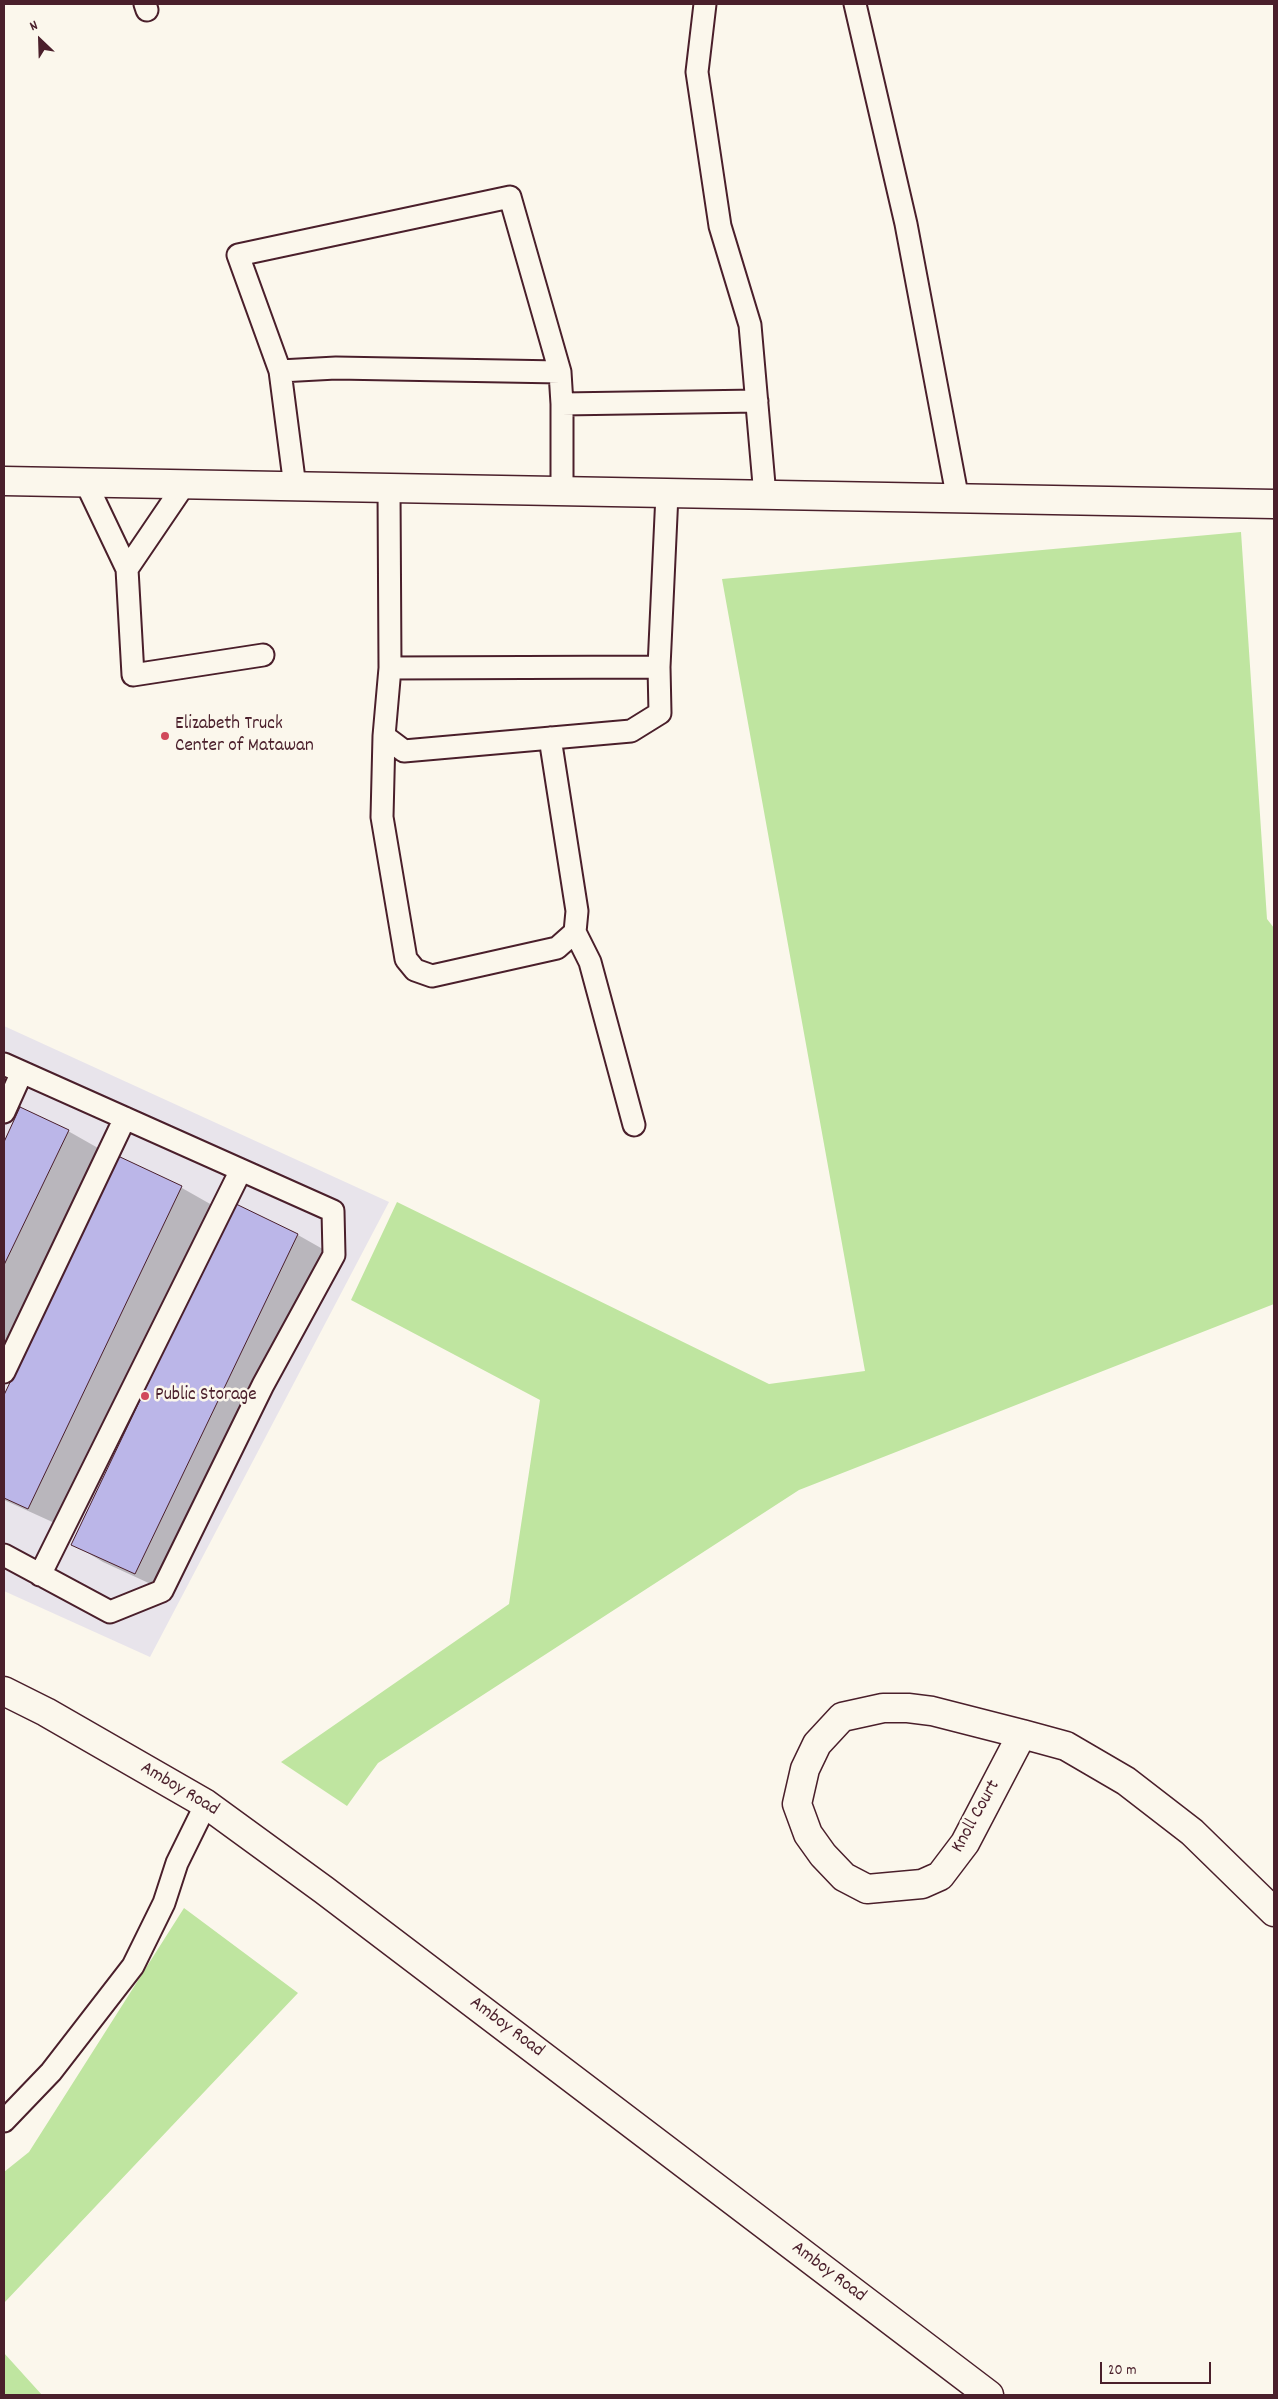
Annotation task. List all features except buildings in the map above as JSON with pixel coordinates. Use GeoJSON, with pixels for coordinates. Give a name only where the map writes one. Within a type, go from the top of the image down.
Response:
{"type":"FeatureCollection","features":[{"type":"Feature","properties":{"kind":"street"},"geometry":{"type":"LineString","coordinates":[[4,482],[1274,504]]}},
{"type":"Feature","properties":{"kind":"street","name":"Amboy Road"},"geometry":{"type":"LineString","coordinates":[[4,1690],[206,1804],[324,1890],[989,2395]]}},
{"type":"Feature","properties":{"kind":"street","name":"Knoll Court"},"geometry":{"type":"LineString","coordinates":[[1022,1734],[965,1843],[940,1876],[922,1884],[866,1888],[844,1877],[823,1855],[808,1834],[797,1804],[805,1769],[817,1744],[842,1717],[883,1708],[908,1708],[932,1711],[1022,1734],[1066,1746],[1126,1781],[1192,1832],[1274,1912]]}},
{"type":"Feature","properties":{"kind":"lane"},"geometry":{"type":"LineString","coordinates":[[705,4],[697,72],[720,226],[750,325],[766,496]]}},
{"type":"Feature","properties":{"kind":"lane"},"geometry":{"type":"LineString","coordinates":[[855,4],[906,224],[958,500]]}},
{"type":"Feature","properties":{"kind":"lane"},"geometry":{"type":"LineString","coordinates":[[295,487],[280,371],[238,255],[510,197],[560,372],[562,492]]}},
{"type":"Feature","properties":{"kind":"lane"},"geometry":{"type":"LineString","coordinates":[[280,371],[336,368],[560,372]]}},
{"type":"Feature","properties":{"kind":"lane"},"geometry":{"type":"LineString","coordinates":[[562,404],[757,401]]}},
{"type":"Feature","properties":{"kind":"lane"},"geometry":{"type":"LineString","coordinates":[[86,483],[127,569],[132,675],[263,655]]}},
{"type":"Feature","properties":{"kind":"lane"},"geometry":{"type":"LineString","coordinates":[[127,569],[184,485]]}},
{"type":"Feature","properties":{"kind":"lane"},"geometry":{"type":"LineString","coordinates":[[389,489],[390,668],[384,736],[382,817],[406,959],[415,970],[432,976],[558,948],[575,932]]}},
{"type":"Feature","properties":{"kind":"lane"},"geometry":{"type":"LineString","coordinates":[[384,736],[404,751],[631,730],[660,713],[660,666],[667,494]]}},
{"type":"Feature","properties":{"kind":"lane"},"geometry":{"type":"LineString","coordinates":[[390,668],[660,666]]}},
{"type":"Feature","properties":{"kind":"lane"},"geometry":{"type":"LineString","coordinates":[[550,738],[577,912],[575,932],[590,962],[634,1125]]}},
{"type":"Feature","properties":{"kind":"lane"},"geometry":{"type":"LineString","coordinates":[[4,1112],[13,1068],[333,1210],[334,1254],[263,1385],[162,1591],[110,1612],[4,1555]]}},
{"type":"Feature","properties":{"kind":"lane"},"geometry":{"type":"LineString","coordinates":[[4,1372],[125,1118]]}},
{"type":"Feature","properties":{"kind":"lane"},"geometry":{"type":"LineString","coordinates":[[40,1575],[241,1170]]}},
{"type":"Feature","properties":{"kind":"lane"},"geometry":{"type":"LineString","coordinates":[[4,2121],[51,2072],[133,1966],[164,1903],[177,1863],[206,1804]]}},
{"type":"Feature","properties":{"kind":"shaded area","name":"Public Storage"},"geometry":{"type":"Polygon","coordinates":[[[4,1026],[389,1202],[150,1657],[4,1591],[4,1026]]]}},
{"type":"Feature","properties":{"kind":"green space"},"geometry":{"type":"Polygon","coordinates":[[[1241,532],[1267,919],[1274,928],[1274,1304],[799,1490],[378,1763],[347,1806],[281,1762],[509,1604],[540,1400],[351,1300],[397,1202],[769,1384],[865,1371],[722,579],[1241,532]]]}},
{"type":"Feature","properties":{"kind":"green space"},"geometry":{"type":"Polygon","coordinates":[[[184,1908],[298,1993],[4,2303],[4,2172],[29,2152],[184,1908]]]}},
{"type":"Feature","properties":{"kind":"green space"},"geometry":{"type":"Polygon","coordinates":[[[4,2353],[42,2395],[4,2395],[4,2353]]]}},
{"type":"Feature","properties":{"kind":"place","name":"Elizabeth Truck Center of Matawan"},"geometry":{"type":"Point","coordinates":[165,736]}},
{"type":"Feature","properties":{"kind":"place","name":"Public Storage"},"geometry":{"type":"Point","coordinates":[145,1396]}}]}
